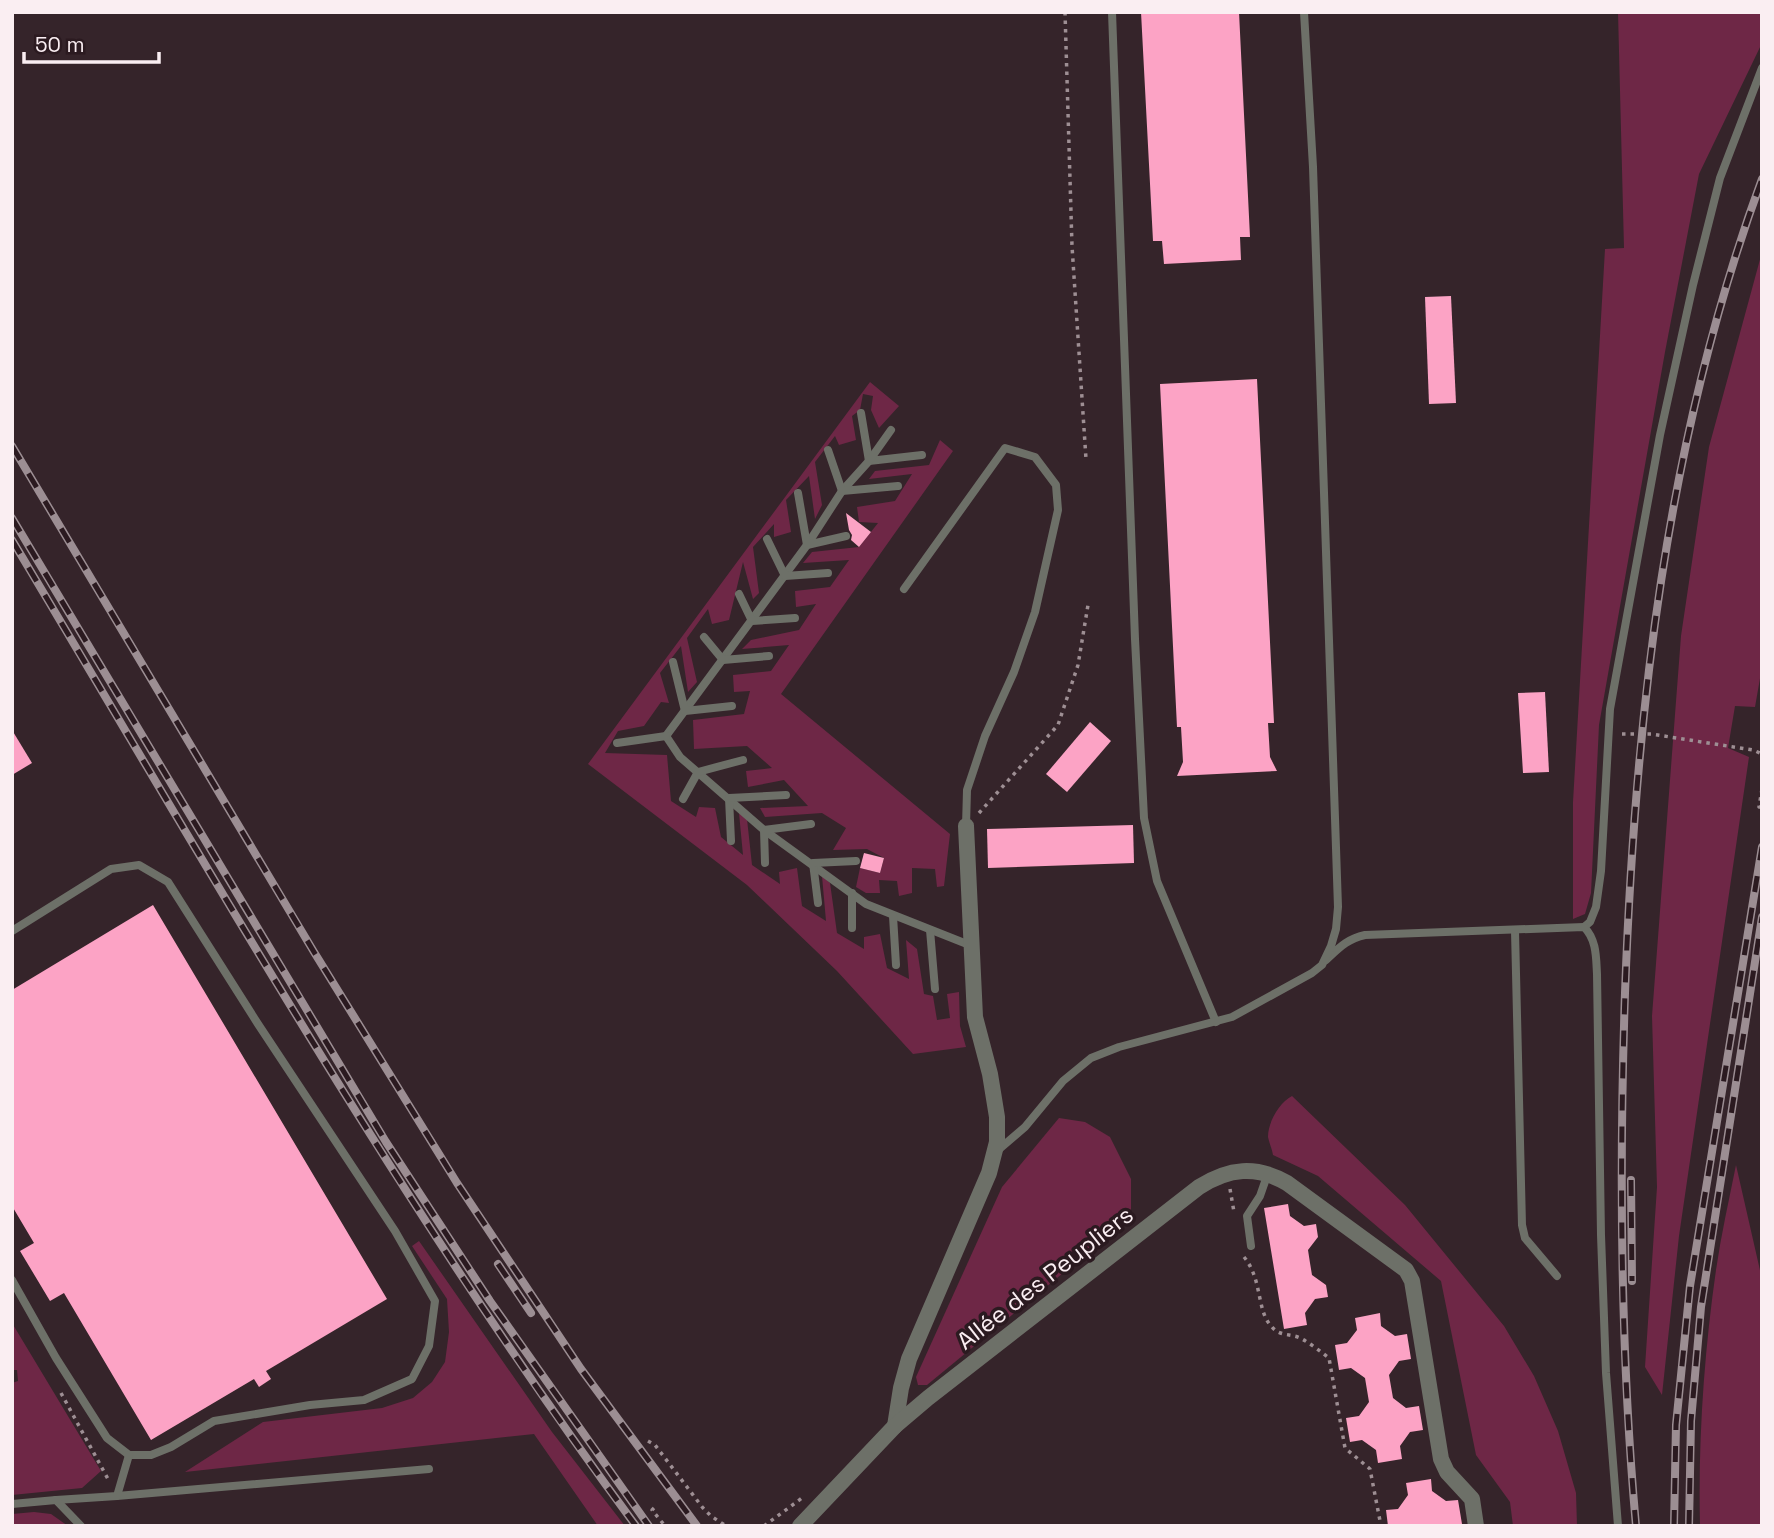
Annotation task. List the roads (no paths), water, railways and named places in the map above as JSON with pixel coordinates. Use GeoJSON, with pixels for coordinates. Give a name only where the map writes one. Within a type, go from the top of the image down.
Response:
{"type":"FeatureCollection","features":[{"type":"Feature","properties":{"kind":"street"},"geometry":{"type":"LineString","coordinates":[[895,1426],[909,1359],[989,1173],[995,1153],[996,1102],[975,1017],[967,826]]}},
{"type":"Feature","properties":{"kind":"street","name":"Allée des Peupliers"},"geometry":{"type":"LineString","coordinates":[[800,1526],[895,1426],[1199,1186],[1226,1173],[1243,1169],[1268,1173],[1287,1183],[1401,1265],[1410,1276],[1441,1459],[1447,1472],[1469,1493],[1474,1506],[1476,1526]]}},
{"type":"Feature","properties":{"kind":"lane"},"geometry":{"type":"LineString","coordinates":[[1112,12],[1144,818],[1157,881],[1216,1022]]}},
{"type":"Feature","properties":{"kind":"lane"},"geometry":{"type":"LineString","coordinates":[[1304,12],[1314,195],[1338,907],[1336,929],[1322,965]]}},
{"type":"Feature","properties":{"kind":"lane"},"geometry":{"type":"LineString","coordinates":[[995,1153],[1025,1127],[1081,1063],[1103,1052],[1216,1022],[1248,1010],[1312,973],[1343,943],[1352,938],[1364,935],[1584,927],[1590,922],[1601,871],[1611,709],[1660,435],[1720,178],[1762,68]]}},
{"type":"Feature","properties":{"kind":"lane"},"geometry":{"type":"LineString","coordinates":[[861,413],[869,461]]}},
{"type":"Feature","properties":{"kind":"lane"},"geometry":{"type":"LineString","coordinates":[[617,743],[666,736],[785,576],[842,491],[869,461],[891,430]]}},
{"type":"Feature","properties":{"kind":"lane"},"geometry":{"type":"LineString","coordinates":[[904,589],[1005,448],[1035,457],[1056,485],[1058,510],[1035,612],[1014,672],[985,736],[967,790],[967,826]]}},
{"type":"Feature","properties":{"kind":"lane"},"geometry":{"type":"LineString","coordinates":[[828,450],[842,491]]}},
{"type":"Feature","properties":{"kind":"lane"},"geometry":{"type":"LineString","coordinates":[[869,461],[922,455]]}},
{"type":"Feature","properties":{"kind":"lane"},"geometry":{"type":"LineString","coordinates":[[842,491],[898,486]]}},
{"type":"Feature","properties":{"kind":"lane"},"geometry":{"type":"LineString","coordinates":[[798,493],[807,545]]}},
{"type":"Feature","properties":{"kind":"lane"},"geometry":{"type":"LineString","coordinates":[[807,545],[846,536]]}},
{"type":"Feature","properties":{"kind":"lane"},"geometry":{"type":"LineString","coordinates":[[766,540],[785,576]]}},
{"type":"Feature","properties":{"kind":"lane"},"geometry":{"type":"LineString","coordinates":[[785,576],[828,573]]}},
{"type":"Feature","properties":{"kind":"lane"},"geometry":{"type":"LineString","coordinates":[[739,594],[751,621]]}},
{"type":"Feature","properties":{"kind":"lane"},"geometry":{"type":"LineString","coordinates":[[751,621],[795,618]]}},
{"type":"Feature","properties":{"kind":"lane"},"geometry":{"type":"LineString","coordinates":[[704,637],[723,660]]}},
{"type":"Feature","properties":{"kind":"lane"},"geometry":{"type":"LineString","coordinates":[[723,660],[769,656]]}},
{"type":"Feature","properties":{"kind":"lane"},"geometry":{"type":"LineString","coordinates":[[673,662],[685,711]]}},
{"type":"Feature","properties":{"kind":"lane"},"geometry":{"type":"LineString","coordinates":[[685,711],[732,706]]}},
{"type":"Feature","properties":{"kind":"lane"},"geometry":{"type":"LineString","coordinates":[[666,736],[680,757],[764,830],[866,904],[972,946]]}},
{"type":"Feature","properties":{"kind":"lane"},"geometry":{"type":"LineString","coordinates":[[683,799],[698,772],[743,760]]}},
{"type":"Feature","properties":{"kind":"lane"},"geometry":{"type":"LineString","coordinates":[[729,798],[786,795]]}},
{"type":"Feature","properties":{"kind":"lane"},"geometry":{"type":"LineString","coordinates":[[729,798],[731,841]]}},
{"type":"Feature","properties":{"kind":"lane"},"geometry":{"type":"LineString","coordinates":[[764,830],[811,824]]}},
{"type":"Feature","properties":{"kind":"lane"},"geometry":{"type":"LineString","coordinates":[[764,830],[765,863]]}},
{"type":"Feature","properties":{"kind":"lane"},"geometry":{"type":"LineString","coordinates":[[813,863],[856,861]]}},
{"type":"Feature","properties":{"kind":"lane"},"geometry":{"type":"LineString","coordinates":[[813,863],[818,903]]}},
{"type":"Feature","properties":{"kind":"lane"},"geometry":{"type":"LineString","coordinates":[[12,931],[111,869],[139,865],[168,881],[258,1024],[395,1231],[435,1301],[429,1346],[412,1379],[364,1399],[214,1421],[171,1447],[152,1455],[129,1455],[107,1438],[56,1358],[12,1280]]}},
{"type":"Feature","properties":{"kind":"lane"},"geometry":{"type":"LineString","coordinates":[[852,893],[852,928]]}},
{"type":"Feature","properties":{"kind":"lane"},"geometry":{"type":"LineString","coordinates":[[893,916],[896,965]]}},
{"type":"Feature","properties":{"kind":"lane"},"geometry":{"type":"LineString","coordinates":[[1584,927],[1590,933],[1595,950],[1597,974],[1606,1373],[1618,1526]]}},
{"type":"Feature","properties":{"kind":"lane"},"geometry":{"type":"LineString","coordinates":[[930,930],[935,989]]}},
{"type":"Feature","properties":{"kind":"lane"},"geometry":{"type":"LineString","coordinates":[[1515,931],[1522,1225],[1525,1238],[1558,1276]]}},
{"type":"Feature","properties":{"kind":"lane"},"geometry":{"type":"LineString","coordinates":[[1251,1246],[1247,1216],[1260,1196],[1268,1173]]}},
{"type":"Feature","properties":{"kind":"lane"},"geometry":{"type":"LineString","coordinates":[[117,1496],[129,1455]]}},
{"type":"Feature","properties":{"kind":"lane"},"geometry":{"type":"LineString","coordinates":[[12,1504],[429,1469]]}},
{"type":"Feature","properties":{"kind":"lane"},"geometry":{"type":"LineString","coordinates":[[56,1500],[81,1526]]}},
{"type":"Feature","properties":{"kind":"railway"},"geometry":{"type":"LineString","coordinates":[[1636,1526],[1624,1326],[1622,1126],[1625,993],[1637,786],[1661,580],[1679,478],[1729,277],[1762,179]]}},
{"type":"Feature","properties":{"kind":"railway"},"geometry":{"type":"LineString","coordinates":[[12,446],[314,952],[457,1183],[581,1369],[697,1526]]}},
{"type":"Feature","properties":{"kind":"railway"},"geometry":{"type":"LineString","coordinates":[[12,518],[386,1142],[490,1301],[649,1526]]}},
{"type":"Feature","properties":{"kind":"railway"},"geometry":{"type":"LineString","coordinates":[[12,540],[236,916],[389,1165],[551,1407],[636,1526]]}},
{"type":"Feature","properties":{"kind":"railway"},"geometry":{"type":"LineString","coordinates":[[1674,1526],[1676,1425],[1690,1286],[1762,847]]}},
{"type":"Feature","properties":{"kind":"railway"},"geometry":{"type":"LineString","coordinates":[[1689,1526],[1691,1421],[1701,1307],[1762,917]]}},
{"type":"Feature","properties":{"kind":"railway"},"geometry":{"type":"LineString","coordinates":[[1631,1180],[1632,1281]]}},
{"type":"Feature","properties":{"kind":"railway"},"geometry":{"type":"LineString","coordinates":[[498,1264],[531,1313]]}}]}
